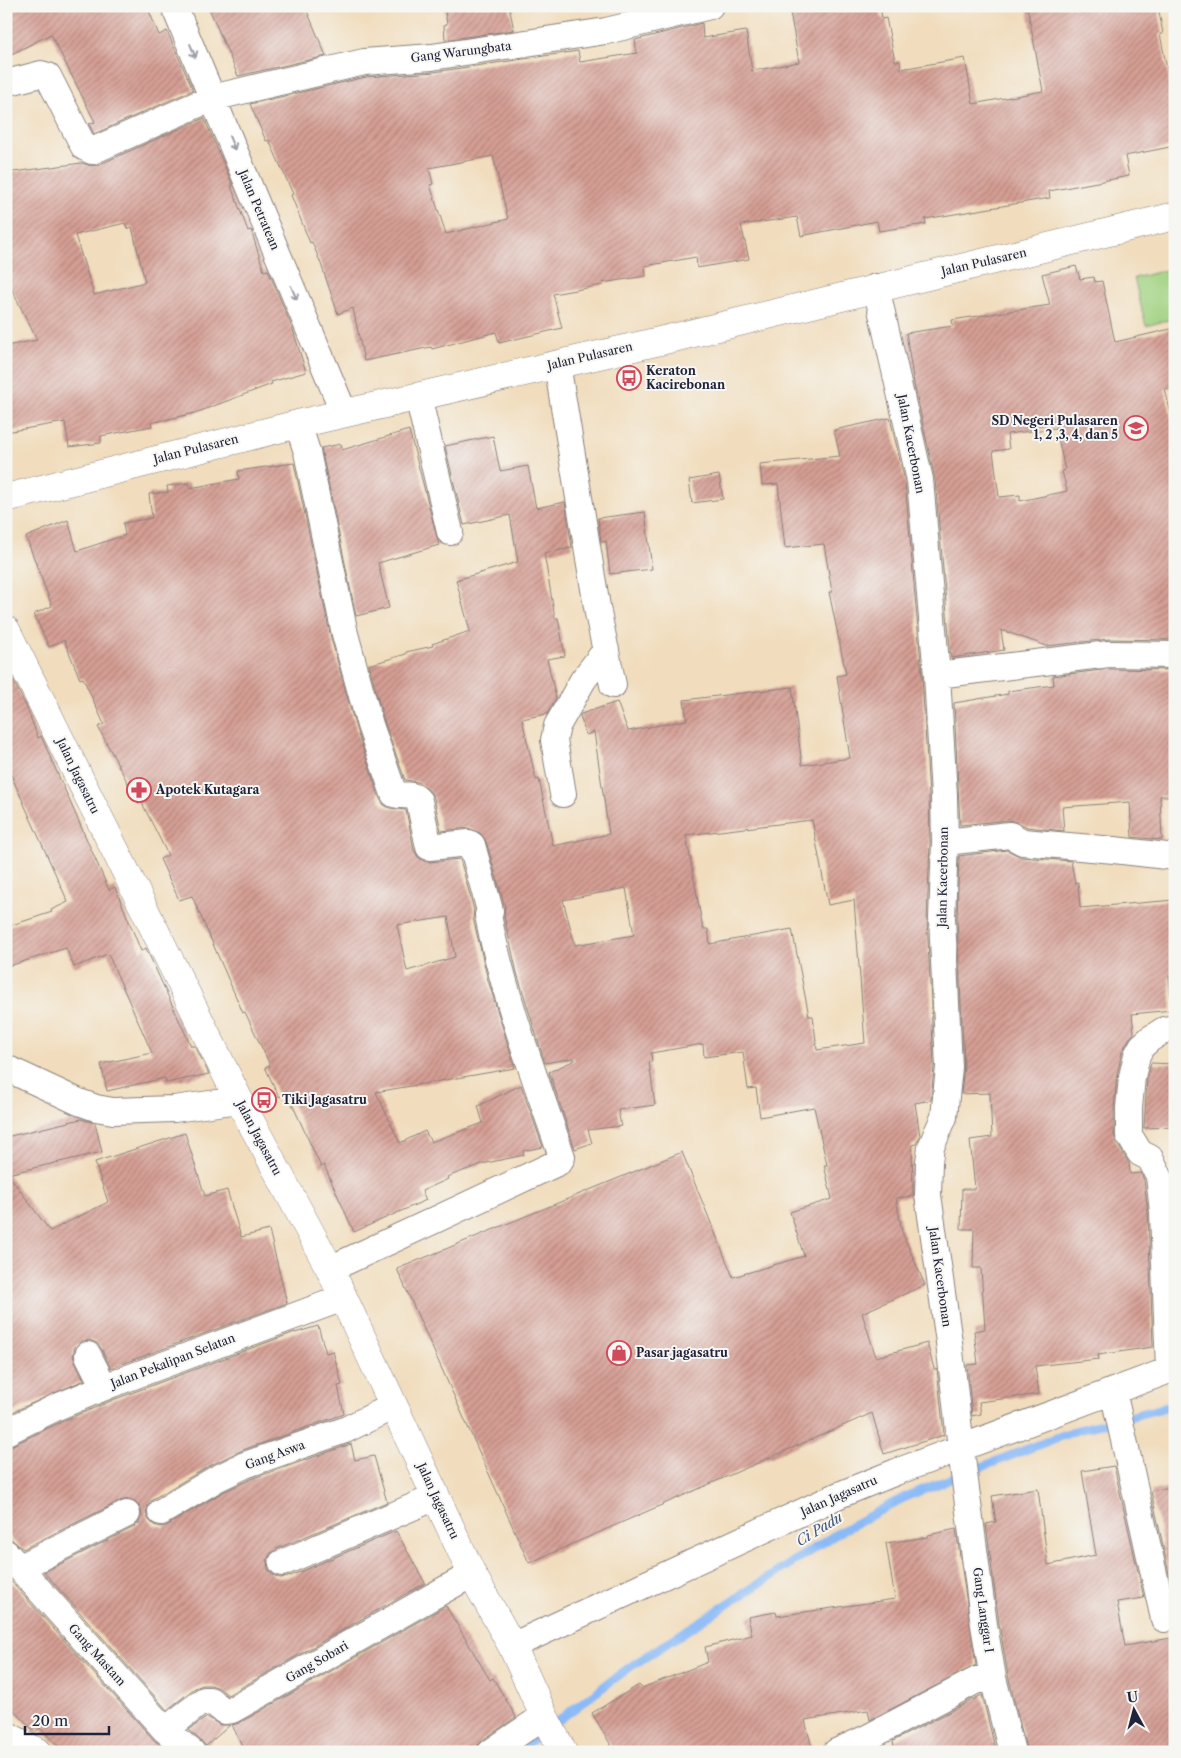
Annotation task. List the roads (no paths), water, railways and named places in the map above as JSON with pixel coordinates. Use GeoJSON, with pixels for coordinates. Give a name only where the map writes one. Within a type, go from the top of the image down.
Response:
{"type":"FeatureCollection","features":[{"type":"Feature","properties":{"kind":"street","name":"Jalan Petratean"},"geometry":{"type":"LineString","coordinates":[[174,6],[344,413]]}},
{"type":"Feature","properties":{"kind":"street","name":"Gang Warungbata"},"geometry":{"type":"LineString","coordinates":[[6,83],[42,74],[48,76],[84,147],[92,151],[212,98],[364,62],[432,57],[606,31],[710,6]]}},
{"type":"Feature","properties":{"kind":"street","name":"Jalan Pulasaren"},"geometry":{"type":"LineString","coordinates":[[6,498],[298,424],[672,338],[1175,216]]}},
{"type":"Feature","properties":{"kind":"street","name":"Jalan Kacerbonan"},"geometry":{"type":"LineString","coordinates":[[876,287],[920,480],[937,674],[944,796],[945,842],[942,918],[949,1067],[944,1117],[931,1147],[928,1162],[928,1195],[949,1342],[962,1457]]}},
{"type":"Feature","properties":{"kind":"street"},"geometry":{"type":"LineString","coordinates":[[558,364],[598,613],[613,685]]}},
{"type":"Feature","properties":{"kind":"street"},"geometry":{"type":"LineString","coordinates":[[418,396],[450,532]]}},
{"type":"Feature","properties":{"kind":"street"},"geometry":{"type":"LineString","coordinates":[[298,424],[307,452],[345,634],[370,725],[394,794],[412,795],[419,801],[429,847],[469,843],[472,845],[489,907],[489,922],[505,984],[562,1158],[559,1162],[330,1270]]}},
{"type":"Feature","properties":{"kind":"street","name":"Jalan Jagasatru"},"geometry":{"type":"LineString","coordinates":[[6,630],[239,1100],[330,1270],[472,1574],[512,1646],[560,1746]]}},
{"type":"Feature","properties":{"kind":"street"},"geometry":{"type":"LineString","coordinates":[[563,794],[554,740],[555,734],[583,680],[606,650]]}},
{"type":"Feature","properties":{"kind":"street"},"geometry":{"type":"LineString","coordinates":[[937,674],[1109,654],[1175,655]]}},
{"type":"Feature","properties":{"kind":"street"},"geometry":{"type":"LineString","coordinates":[[945,842],[1010,835],[1023,842],[1175,857]]}},
{"type":"Feature","properties":{"kind":"street"},"geometry":{"type":"LineString","coordinates":[[1172,1369],[1163,1212],[1159,1176],[1150,1158],[1140,1153],[1129,1135],[1129,1108],[1132,1077],[1137,1055],[1142,1046],[1164,1030],[1175,1028]]}},
{"type":"Feature","properties":{"kind":"street"},"geometry":{"type":"LineString","coordinates":[[6,1068],[79,1102],[112,1111],[174,1109],[239,1100]]}},
{"type":"Feature","properties":{"kind":"street","name":"Jalan Pekalipan Selatan"},"geometry":{"type":"LineString","coordinates":[[6,1432],[104,1387],[343,1298]]}},
{"type":"Feature","properties":{"kind":"street"},"geometry":{"type":"LineString","coordinates":[[88,1355],[104,1387]]}},
{"type":"Feature","properties":{"kind":"street","name":"Jalan Jagasatru"},"geometry":{"type":"LineString","coordinates":[[512,1646],[840,1495],[1117,1410],[1172,1369]]}},
{"type":"Feature","properties":{"kind":"street","name":"Gang Aswa"},"geometry":{"type":"LineString","coordinates":[[161,1512],[216,1479],[245,1465],[346,1430],[394,1406]]}},
{"type":"Feature","properties":{"kind":"street"},"geometry":{"type":"LineString","coordinates":[[1117,1410],[1164,1619]]}},
{"type":"Feature","properties":{"kind":"street","name":"Gang Langgar I"},"geometry":{"type":"LineString","coordinates":[[962,1457],[993,1678],[1012,1752]]}},
{"type":"Feature","properties":{"kind":"street"},"geometry":{"type":"LineString","coordinates":[[282,1563],[436,1497]]}},
{"type":"Feature","properties":{"kind":"street"},"geometry":{"type":"LineString","coordinates":[[11,1562],[127,1514]]}},
{"type":"Feature","properties":{"kind":"street","name":"Gang Mastam"},"geometry":{"type":"LineString","coordinates":[[11,1562],[165,1730],[192,1752]]}},
{"type":"Feature","properties":{"kind":"street","name":"Gang Sobari"},"geometry":{"type":"LineString","coordinates":[[165,1730],[204,1700],[210,1700],[224,1711],[232,1710],[472,1574]]}},
{"type":"Feature","properties":{"kind":"street"},"geometry":{"type":"LineString","coordinates":[[836,1752],[871,1744],[977,1680],[993,1678]]}},
{"type":"Feature","properties":{"kind":"street"},"geometry":{"type":"LineString","coordinates":[[491,1752],[544,1716]]}},
{"type":"Feature","properties":{"kind":"street"},"geometry":{"type":"LineString","coordinates":[[6,1734],[39,1752]]}},
{"type":"Feature","properties":{"kind":"waterway","name":"Ci Padu"},"geometry":{"type":"LineString","coordinates":[[516,1752],[630,1667],[838,1533],[907,1496],[1074,1431],[1175,1405]]}},
{"type":"Feature","properties":{"kind":"place","name":"Keraton Kacirebonan"},"geometry":{"type":"Point","coordinates":[629,378]}},
{"type":"Feature","properties":{"kind":"place","name":"SD Negeri Pulasaren 1, 2 ,3, 4, dan 5"},"geometry":{"type":"Point","coordinates":[1136,428]}},
{"type":"Feature","properties":{"kind":"place","name":"Apotek Kutagara"},"geometry":{"type":"Point","coordinates":[139,790]}},
{"type":"Feature","properties":{"kind":"place","name":"Tiki Jagasatru"},"geometry":{"type":"Point","coordinates":[264,1100]}},
{"type":"Feature","properties":{"kind":"place","name":"Pasar jagasatru"},"geometry":{"type":"Point","coordinates":[619,1353]}}]}
